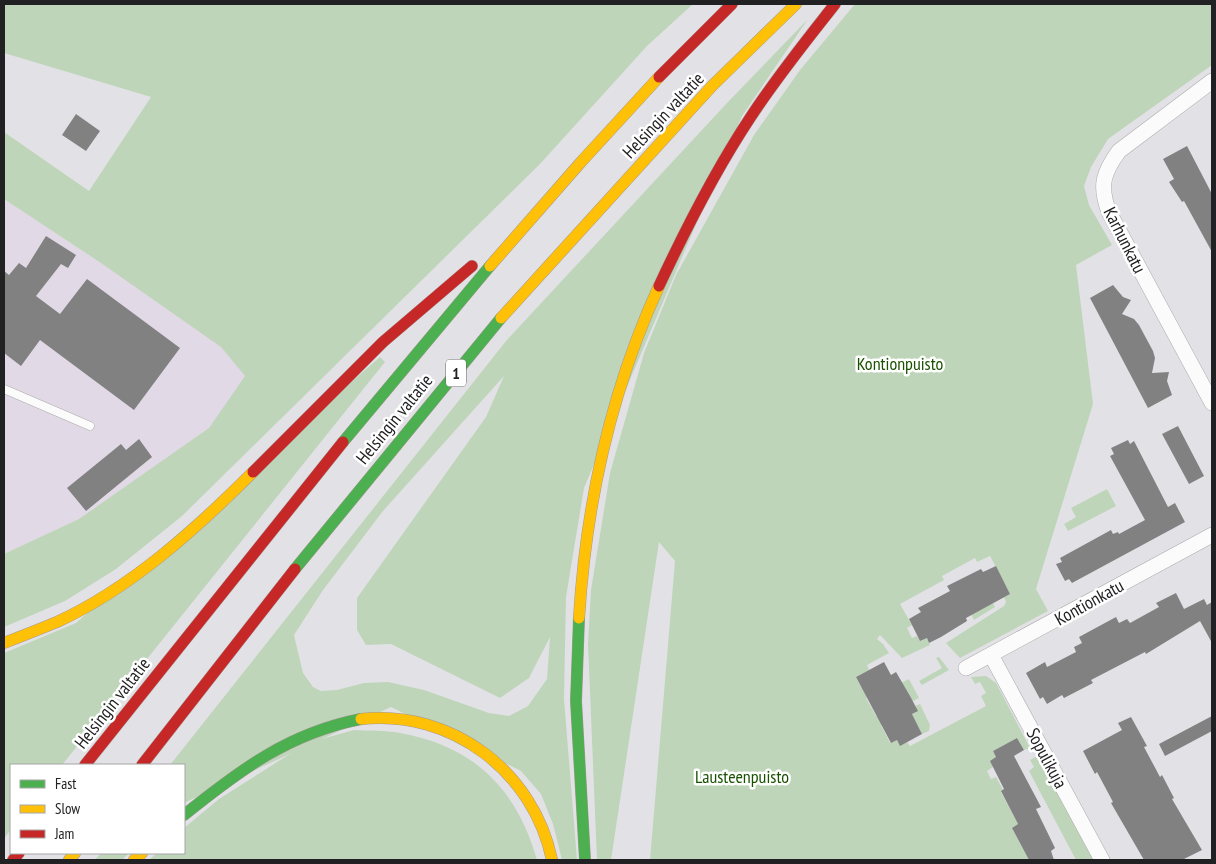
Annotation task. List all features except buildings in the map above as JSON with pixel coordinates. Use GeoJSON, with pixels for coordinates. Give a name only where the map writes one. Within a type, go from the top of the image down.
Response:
{"type":"FeatureCollection","features":[{"type":"Feature","properties":{"kind":"highway","name":"Helsingin valtatie"},"geometry":{"type":"LineString","coordinates":[[86,764],[252,552],[535,211],[633,102],[732,4]]}},
{"type":"Feature","properties":{"kind":"highway","name":"Helsingin valtatie"},"geometry":{"type":"LineString","coordinates":[[143,764],[281,585],[509,308],[712,86],[796,4]]}},
{"type":"Feature","properties":{"kind":"highway"},"geometry":{"type":"LineString","coordinates":[[585,860],[577,714],[581,587],[587,528],[598,471],[614,409],[663,278],[696,209],[750,119],[776,81],[835,4]]}},
{"type":"Feature","properties":{"kind":"highway"},"geometry":{"type":"LineString","coordinates":[[4,643],[44,628],[90,604],[136,573],[180,537],[295,430],[372,352],[535,211]]}},
{"type":"Feature","properties":{"kind":"highway"},"geometry":{"type":"LineString","coordinates":[[185,814],[228,779],[280,745],[306,733],[350,720],[399,718],[415,720],[454,734],[487,754],[514,780],[536,812],[548,839],[552,860]]}},
{"type":"Feature","properties":{"kind":"street","name":"Karhunkatu"},"geometry":{"type":"LineString","coordinates":[[1212,82],[1119,150],[1109,164],[1103,180],[1103,197],[1109,212],[1212,403]]}},
{"type":"Feature","properties":{"kind":"street","name":"Kontionkatu"},"geometry":{"type":"LineString","coordinates":[[966,668],[1212,535]]}},
{"type":"Feature","properties":{"kind":"street","name":"Sopulikuja"},"geometry":{"type":"LineString","coordinates":[[991,655],[1102,860]]}},
{"type":"Feature","properties":{"kind":"lane"},"geometry":{"type":"LineString","coordinates":[[4,389],[90,426]]}},
{"type":"Feature","properties":{"kind":"shaded area"},"geometry":{"type":"Polygon","coordinates":[[[4,199],[101,263],[221,347],[246,376],[209,428],[79,519],[4,554],[4,199]]]}},
{"type":"Feature","properties":{"kind":"green space"},"geometry":{"type":"Polygon","coordinates":[[[4,4],[693,4],[647,46],[540,164],[182,516],[116,569],[65,601],[4,627],[4,554],[79,519],[209,428],[245,376],[221,347],[101,263],[4,199],[4,132],[89,191],[151,97],[4,53],[4,4]]]}},
{"type":"Feature","properties":{"kind":"green space","name":"Kontionpuisto"},"geometry":{"type":"Polygon","coordinates":[[[855,4],[1212,4],[1212,65],[1108,139],[1091,167],[1084,186],[1089,205],[1112,245],[1076,265],[1093,404],[1036,589],[1048,611],[960,658],[946,643],[1004,606],[1006,602],[1004,597],[1010,594],[990,556],[977,562],[975,558],[942,576],[944,580],[900,604],[912,625],[907,628],[912,638],[917,636],[920,641],[927,638],[930,645],[902,658],[880,635],[877,639],[889,653],[867,665],[869,670],[856,677],[861,687],[867,684],[872,694],[866,698],[876,716],[882,713],[887,722],[881,725],[890,743],[897,740],[900,745],[907,742],[910,746],[986,706],[981,696],[986,693],[980,682],[975,684],[971,677],[986,676],[996,683],[1030,748],[1024,750],[1017,738],[993,751],[996,757],[993,767],[987,771],[991,779],[996,777],[1003,790],[1001,792],[1018,824],[1012,828],[1029,860],[650,860],[675,561],[659,542],[611,860],[597,860],[588,644],[591,590],[610,473],[644,353],[676,275],[754,135],[800,70],[855,4]]]}},
{"type":"Feature","properties":{"kind":"green space"},"geometry":{"type":"Polygon","coordinates":[[[808,19],[742,116],[584,488],[566,597],[564,699],[577,860],[562,860],[553,824],[541,794],[521,771],[391,707],[185,803],[185,764],[171,764],[506,341],[727,103],[808,19]],[[504,376],[383,511],[323,590],[294,635],[303,673],[313,687],[321,691],[337,690],[364,683],[388,682],[424,690],[489,713],[509,716],[528,706],[547,679],[550,637],[529,678],[500,698],[391,644],[366,645],[357,630],[357,598],[486,417],[504,376]]]}},
{"type":"Feature","properties":{"kind":"green space"},"geometry":{"type":"Polygon","coordinates":[[[380,357],[385,362],[63,764],[10,764],[10,830],[4,839],[4,653],[76,623],[380,357]]]}},
{"type":"Feature","properties":{"kind":"green space"},"geometry":{"type":"Polygon","coordinates":[[[1107,489],[1116,506],[1068,531],[1064,524],[1076,517],[1071,508],[1107,489]]]}},
{"type":"Feature","properties":{"kind":"green space"},"geometry":{"type":"Polygon","coordinates":[[[993,603],[995,607],[974,620],[971,614],[993,603]]]}},
{"type":"Feature","properties":{"kind":"green space"},"geometry":{"type":"Polygon","coordinates":[[[939,657],[949,670],[922,685],[919,681],[942,668],[936,658],[939,657]]]}},
{"type":"Feature","properties":{"kind":"green space"},"geometry":{"type":"Polygon","coordinates":[[[909,679],[919,698],[907,704],[897,685],[909,679]]]}},
{"type":"Feature","properties":{"kind":"green space"},"geometry":{"type":"Polygon","coordinates":[[[920,704],[930,725],[929,731],[922,734],[912,714],[917,711],[915,706],[920,704]]]}},
{"type":"Feature","properties":{"kind":"green space"},"geometry":{"type":"Polygon","coordinates":[[[354,730],[383,731],[426,739],[450,748],[471,760],[489,775],[504,792],[518,812],[537,860],[149,860],[156,854],[185,854],[185,827],[219,799],[307,743],[354,730]]]}},
{"type":"Feature","properties":{"kind":"green space"},"geometry":{"type":"Polygon","coordinates":[[[1039,755],[1095,860],[1076,860],[1029,771],[1034,767],[1030,760],[1039,755]]]}},
{"type":"Feature","properties":{"kind":"green space"},"geometry":{"type":"Polygon","coordinates":[[[100,854],[128,854],[122,860],[95,860],[100,854]]]}},
{"type":"Feature","properties":{"kind":"traffic: fast"},"geometry":{"type":"LineString","coordinates":[[343,442],[490,266]]}},
{"type":"Feature","properties":{"kind":"traffic: fast"},"geometry":{"type":"LineString","coordinates":[[295,569],[501,318]]}},
{"type":"Feature","properties":{"kind":"traffic: fast"},"geometry":{"type":"LineString","coordinates":[[579,618],[576,701],[585,860]]}},
{"type":"Feature","properties":{"kind":"traffic: fast"},"geometry":{"type":"LineString","coordinates":[[185,814],[225,783],[266,755],[311,734],[335,725],[361,719]]}},
{"type":"Feature","properties":{"kind":"traffic: slow"},"geometry":{"type":"LineString","coordinates":[[501,318],[712,86],[796,4]]}},
{"type":"Feature","properties":{"kind":"traffic: slow"},"geometry":{"type":"LineString","coordinates":[[490,266],[659,77]]}},
{"type":"Feature","properties":{"kind":"traffic: slow"},"geometry":{"type":"LineString","coordinates":[[579,618],[582,575],[588,533],[595,491],[614,407],[627,366],[659,286]]}},
{"type":"Feature","properties":{"kind":"traffic: slow"},"geometry":{"type":"LineString","coordinates":[[4,643],[57,622],[84,608],[137,575],[209,515],[253,472]]}},
{"type":"Feature","properties":{"kind":"traffic: slow"},"geometry":{"type":"LineString","coordinates":[[361,719],[395,719],[427,724],[457,736],[484,753],[508,774],[527,799],[542,828],[552,860]]}},
{"type":"Feature","properties":{"kind":"traffic: slow"},"geometry":{"type":"LineString","coordinates":[[69,860],[74,854]]}},
{"type":"Feature","properties":{"kind":"traffic: slow"},"geometry":{"type":"LineString","coordinates":[[134,860],[141,854]]}},
{"type":"Feature","properties":{"kind":"traffic: jam"},"geometry":{"type":"LineString","coordinates":[[659,77],[732,4]]}},
{"type":"Feature","properties":{"kind":"traffic: jam"},"geometry":{"type":"LineString","coordinates":[[659,286],[702,200],[737,138],[781,74],[835,4]]}},
{"type":"Feature","properties":{"kind":"traffic: jam"},"geometry":{"type":"LineString","coordinates":[[253,472],[383,342],[472,266]]}},
{"type":"Feature","properties":{"kind":"traffic: jam"},"geometry":{"type":"LineString","coordinates":[[86,764],[343,442]]}},
{"type":"Feature","properties":{"kind":"traffic: jam"},"geometry":{"type":"LineString","coordinates":[[143,764],[295,569]]}},
{"type":"Feature","properties":{"kind":"traffic: jam"},"geometry":{"type":"LineString","coordinates":[[13,860],[18,854]]}},
{"type":"Feature","properties":{"kind":"park label","name":"Lausteenpuisto"},"geometry":{"type":"Point","coordinates":[742,776]}}]}
